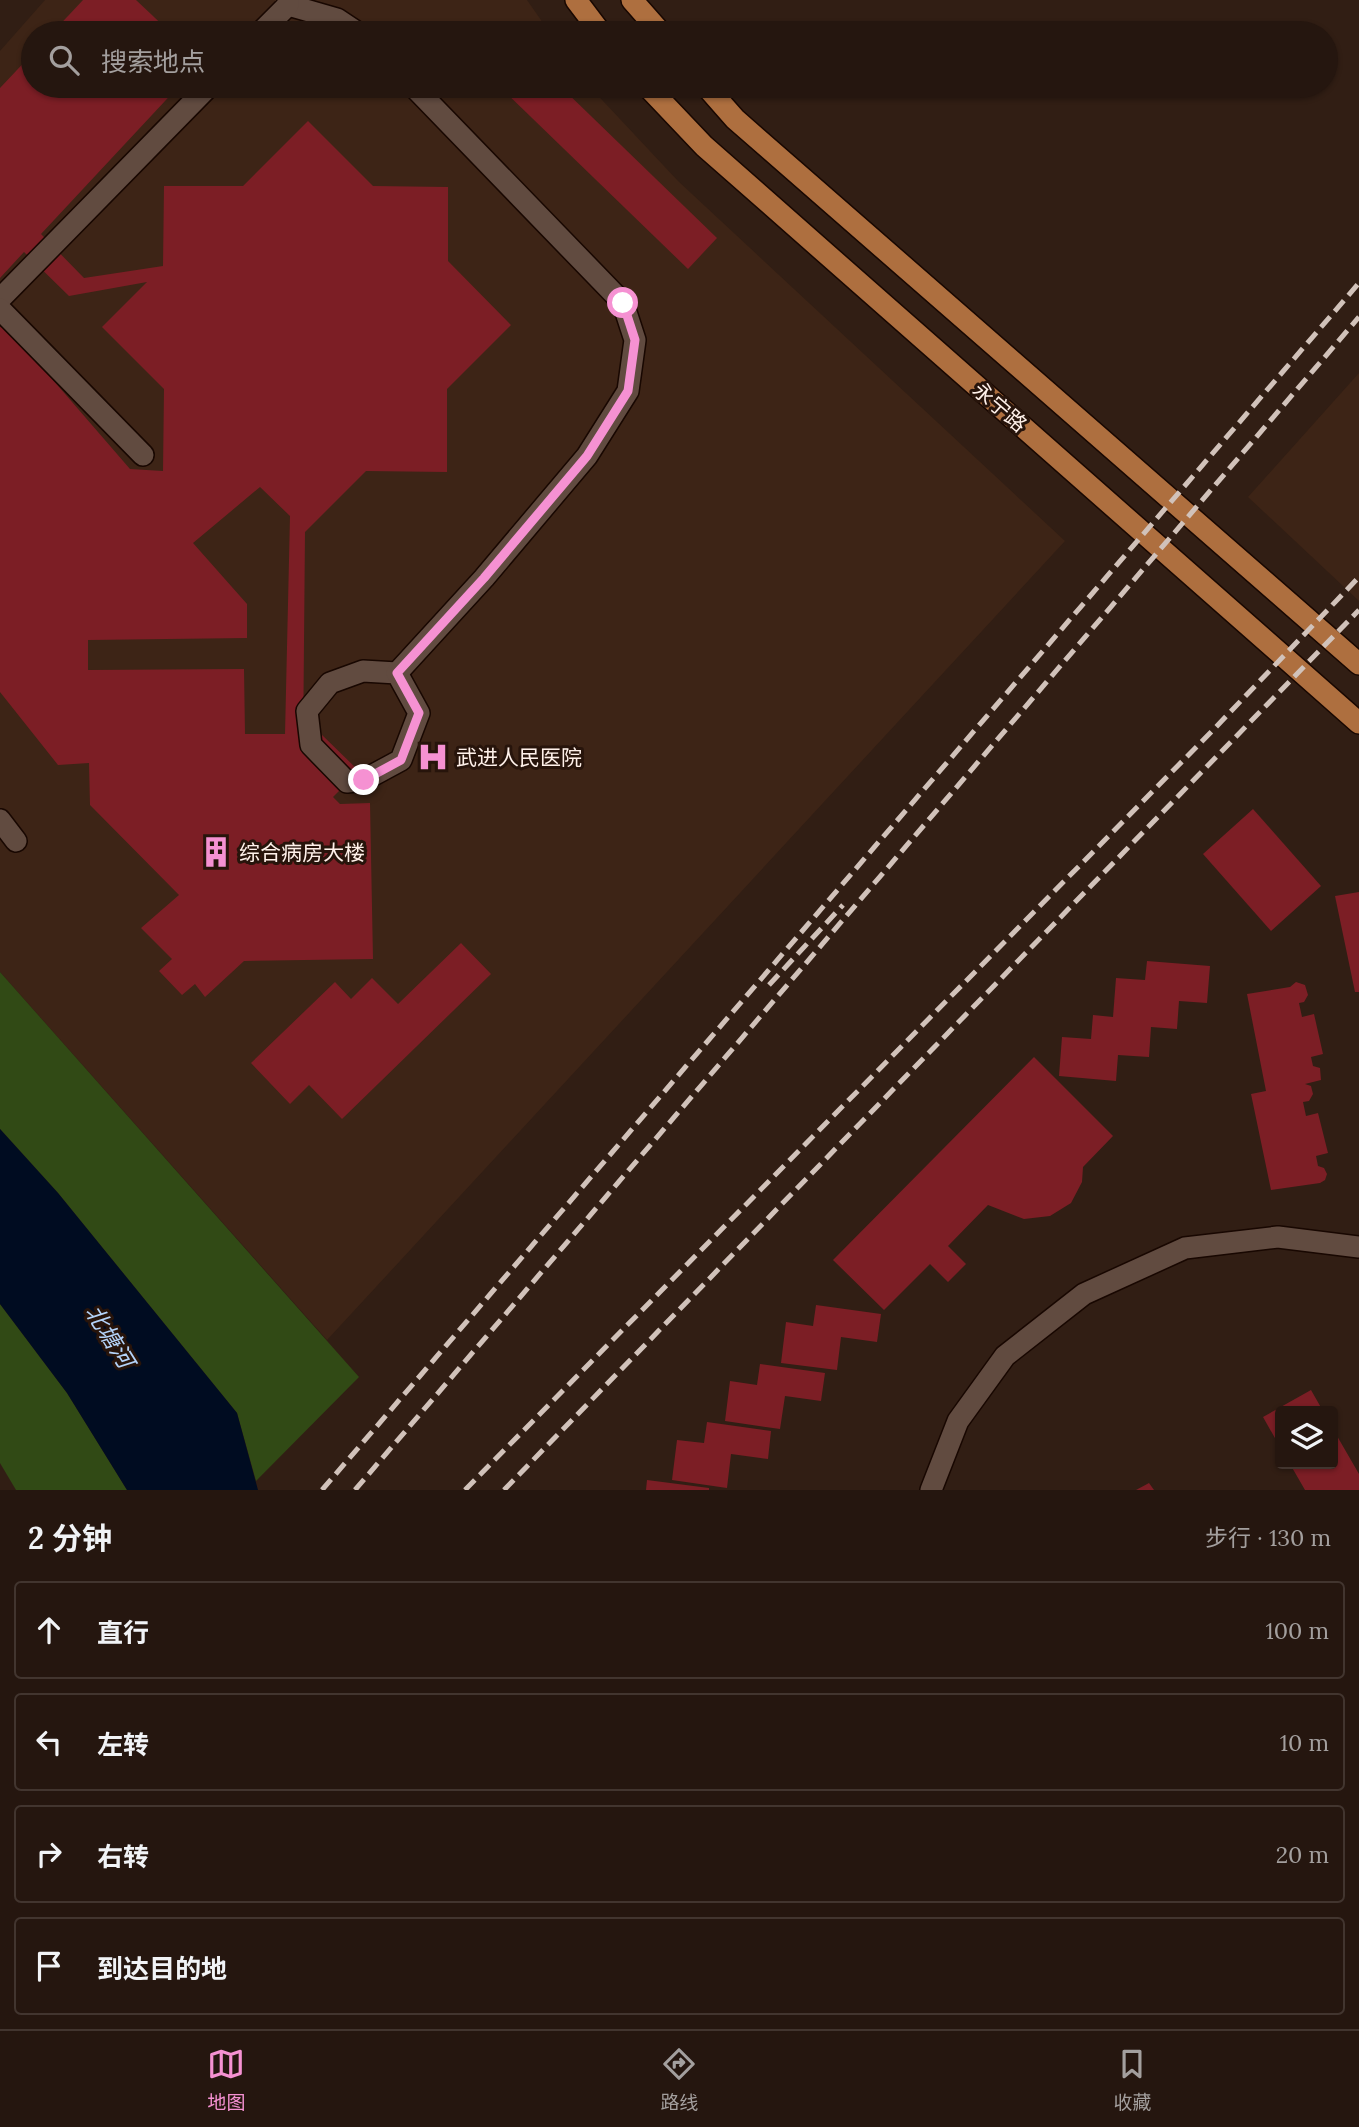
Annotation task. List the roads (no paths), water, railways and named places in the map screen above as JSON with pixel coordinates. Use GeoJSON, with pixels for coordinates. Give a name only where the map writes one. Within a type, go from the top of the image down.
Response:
{"type":"FeatureCollection","features":[{"type":"Feature","properties":{"kind":"main road"},"geometry":{"type":"LineString","coordinates":[[576,0],[592,21]]}},
{"type":"Feature","properties":{"kind":"main road"},"geometry":{"type":"LineString","coordinates":[[632,0],[650,21]]}},
{"type":"Feature","properties":{"kind":"main road","name":"永宁路"},"geometry":{"type":"LineString","coordinates":[[658,98],[704,146],[1359,723]]}},
{"type":"Feature","properties":{"kind":"main road","name":"永宁路"},"geometry":{"type":"LineString","coordinates":[[717,98],[735,119],[1359,664]]}},
{"type":"Feature","properties":{"kind":"lane"},"geometry":{"type":"LineString","coordinates":[[271,21],[288,2],[340,21]]}},
{"type":"Feature","properties":{"kind":"lane"},"geometry":{"type":"LineString","coordinates":[[0,299],[197,98]]}},
{"type":"Feature","properties":{"kind":"lane"},"geometry":{"type":"LineString","coordinates":[[397,673],[484,578],[587,456],[628,391],[635,340],[623,303],[425,98]]}},
{"type":"Feature","properties":{"kind":"lane"},"geometry":{"type":"LineString","coordinates":[[0,309],[143,455]]}},
{"type":"Feature","properties":{"kind":"lane"},"geometry":{"type":"LineString","coordinates":[[363,671],[397,673],[419,713],[401,760],[364,780],[347,782],[311,745],[307,711],[330,683],[363,671]]}},
{"type":"Feature","properties":{"kind":"lane"},"geometry":{"type":"LineString","coordinates":[[0,820],[16,841]]}},
{"type":"Feature","properties":{"kind":"lane"},"geometry":{"type":"LineString","coordinates":[[931,1490],[958,1421],[1005,1356],[1084,1294],[1185,1248],[1278,1237],[1359,1247]]}},
{"type":"Feature","properties":{"kind":"water","name":"北塘河"},"geometry":{"type":"Polygon","coordinates":[[[0,1129],[58,1193],[237,1413],[258,1490],[127,1490],[67,1393],[0,1304],[0,1129]]]}},
{"type":"Feature","properties":{"kind":"railway"},"geometry":{"type":"LineString","coordinates":[[322,1490],[1359,283]]}},
{"type":"Feature","properties":{"kind":"railway"},"geometry":{"type":"LineString","coordinates":[[355,1490],[1359,317]]}},
{"type":"Feature","properties":{"kind":"railway"},"geometry":{"type":"LineString","coordinates":[[465,1490],[1215,728],[1359,577]]}},
{"type":"Feature","properties":{"kind":"railway"},"geometry":{"type":"LineString","coordinates":[[504,1490],[1359,610]]}},
{"type":"Feature","properties":{"kind":"railway"},"geometry":{"type":"LineString","coordinates":[[769,985],[843,905]]}},
{"type":"Feature","properties":{"kind":"place","name":"武进人民医院"},"geometry":{"type":"Point","coordinates":[433,757]}},
{"type":"Feature","properties":{"kind":"place","name":"综合病房大楼"},"geometry":{"type":"Point","coordinates":[216,852]}}]}
